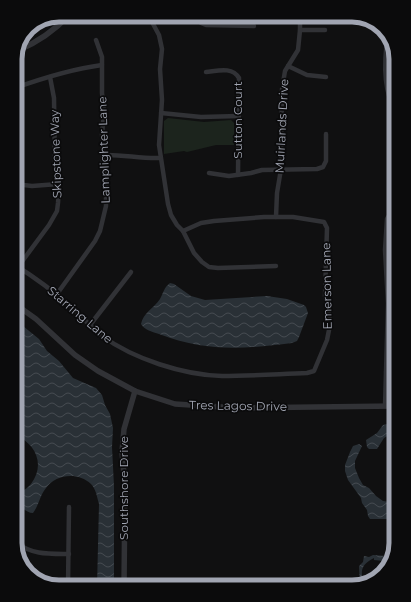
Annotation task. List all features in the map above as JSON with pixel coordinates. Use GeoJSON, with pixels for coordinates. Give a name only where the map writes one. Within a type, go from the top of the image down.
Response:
{"type":"FeatureCollection","features":[{"type":"Feature","properties":{"kind":"street"},"geometry":{"type":"LineString","coordinates":[[23,48],[48,33],[61,22]]}},
{"type":"Feature","properties":{"kind":"street"},"geometry":{"type":"LineString","coordinates":[[152,22],[159,35],[162,49],[160,69],[162,100],[159,145],[160,158],[171,215],[183,231],[194,252],[202,262],[209,267],[276,266]]}},
{"type":"Feature","properties":{"kind":"street"},"geometry":{"type":"LineString","coordinates":[[201,22],[206,25],[254,26]]}},
{"type":"Feature","properties":{"kind":"street","name":"Muirlands Drive"},"geometry":{"type":"LineString","coordinates":[[276,217],[276,193],[281,169],[282,89],[285,71],[298,50],[300,22]]}},
{"type":"Feature","properties":{"kind":"street"},"geometry":{"type":"LineString","coordinates":[[300,30],[325,30]]}},
{"type":"Feature","properties":{"kind":"street","name":"Lamplighter Lane"},"geometry":{"type":"LineString","coordinates":[[57,294],[88,253],[100,231],[106,206],[107,194],[102,134],[104,112],[102,93],[102,57],[96,40]]}},
{"type":"Feature","properties":{"kind":"street"},"geometry":{"type":"LineString","coordinates":[[386,45],[384,54],[385,73],[389,94]]}},
{"type":"Feature","properties":{"kind":"street"},"geometry":{"type":"LineString","coordinates":[[22,86],[81,68],[102,65]]}},
{"type":"Feature","properties":{"kind":"street"},"geometry":{"type":"LineString","coordinates":[[288,66],[307,75],[326,77]]}},
{"type":"Feature","properties":{"kind":"street","name":"Sutton Court"},"geometry":{"type":"LineString","coordinates":[[206,72],[230,70],[236,73],[239,78],[238,175]]}},
{"type":"Feature","properties":{"kind":"street","name":"Skipstone Way"},"geometry":{"type":"LineString","coordinates":[[22,259],[49,225],[54,217],[58,203],[59,196],[55,166],[54,98],[50,77]]}},
{"type":"Feature","properties":{"kind":"street"},"geometry":{"type":"LineString","coordinates":[[161,113],[201,117],[239,116]]}},
{"type":"Feature","properties":{"kind":"street"},"geometry":{"type":"LineString","coordinates":[[209,173],[229,176],[262,170],[317,169],[323,167],[326,161],[326,134]]}},
{"type":"Feature","properties":{"kind":"street"},"geometry":{"type":"LineString","coordinates":[[103,155],[123,155],[148,159],[160,158]]}},
{"type":"Feature","properties":{"kind":"street"},"geometry":{"type":"LineString","coordinates":[[22,185],[42,186],[58,184]]}},
{"type":"Feature","properties":{"kind":"street"},"geometry":{"type":"LineString","coordinates":[[386,406],[388,303],[385,250],[387,219],[389,216]]}},
{"type":"Feature","properties":{"kind":"street"},"geometry":{"type":"LineString","coordinates":[[183,231],[201,223],[214,221],[276,217]]}},
{"type":"Feature","properties":{"kind":"street","name":"Emerson Lane"},"geometry":{"type":"LineString","coordinates":[[276,217],[293,217],[324,222],[327,228],[325,296],[330,320],[327,340],[314,371]]}},
{"type":"Feature","properties":{"kind":"street","name":"Starring Lane"},"geometry":{"type":"LineString","coordinates":[[22,271],[57,294],[90,325],[110,341],[131,352],[169,367],[195,373],[222,376],[307,373],[314,371]]}},
{"type":"Feature","properties":{"kind":"street"},"geometry":{"type":"LineString","coordinates":[[90,325],[131,272]]}},
{"type":"Feature","properties":{"kind":"street","name":"Tres Lagos Drive"},"geometry":{"type":"LineString","coordinates":[[22,309],[36,319],[84,362],[112,380],[135,391],[175,404],[238,408],[386,406]]}},
{"type":"Feature","properties":{"kind":"street","name":"Southshore Drive"},"geometry":{"type":"LineString","coordinates":[[124,580],[125,485],[122,452],[124,429],[135,391]]}},
{"type":"Feature","properties":{"kind":"street"},"geometry":{"type":"LineString","coordinates":[[68,580],[69,507]]}},
{"type":"Feature","properties":{"kind":"street"},"geometry":{"type":"LineString","coordinates":[[22,546],[30,551],[40,554],[69,554]]}},
{"type":"Feature","properties":{"kind":"shaded area"},"geometry":{"type":"Polygon","coordinates":[[[168,118],[204,122],[231,120],[234,123],[234,145],[216,145],[187,152],[184,151],[164,154],[164,121],[168,118]]]}},
{"type":"Feature","properties":{"kind":"water"},"geometry":{"type":"Polygon","coordinates":[[[170,283],[174,284],[191,296],[205,300],[267,296],[287,299],[304,305],[308,313],[297,341],[292,343],[241,348],[225,348],[193,344],[151,332],[144,328],[141,324],[144,317],[158,302],[170,283]]]}},
{"type":"Feature","properties":{"kind":"water"},"geometry":{"type":"Polygon","coordinates":[[[22,326],[39,339],[47,351],[59,361],[73,378],[96,388],[102,395],[110,414],[113,428],[114,580],[97,580],[99,504],[93,486],[86,480],[74,476],[61,477],[50,483],[44,491],[33,513],[30,513],[22,508],[22,491],[31,484],[38,469],[36,455],[28,443],[22,439],[22,326]]]}},
{"type":"Feature","properties":{"kind":"water"},"geometry":{"type":"Polygon","coordinates":[[[389,424],[389,435],[384,438],[377,449],[369,449],[367,447],[366,440],[377,433],[383,425],[389,424]]]}},
{"type":"Feature","properties":{"kind":"water"},"geometry":{"type":"Polygon","coordinates":[[[359,444],[362,446],[355,461],[355,468],[359,478],[363,485],[369,488],[376,496],[383,501],[389,502],[389,519],[370,519],[361,498],[348,480],[345,465],[353,446],[359,444]]]}},
{"type":"Feature","properties":{"kind":"water"},"geometry":{"type":"Polygon","coordinates":[[[373,555],[387,556],[384,561],[374,560],[374,558],[366,563],[362,571],[363,579],[360,579],[359,566],[363,562],[364,556],[369,557],[373,555]]]}}]}
